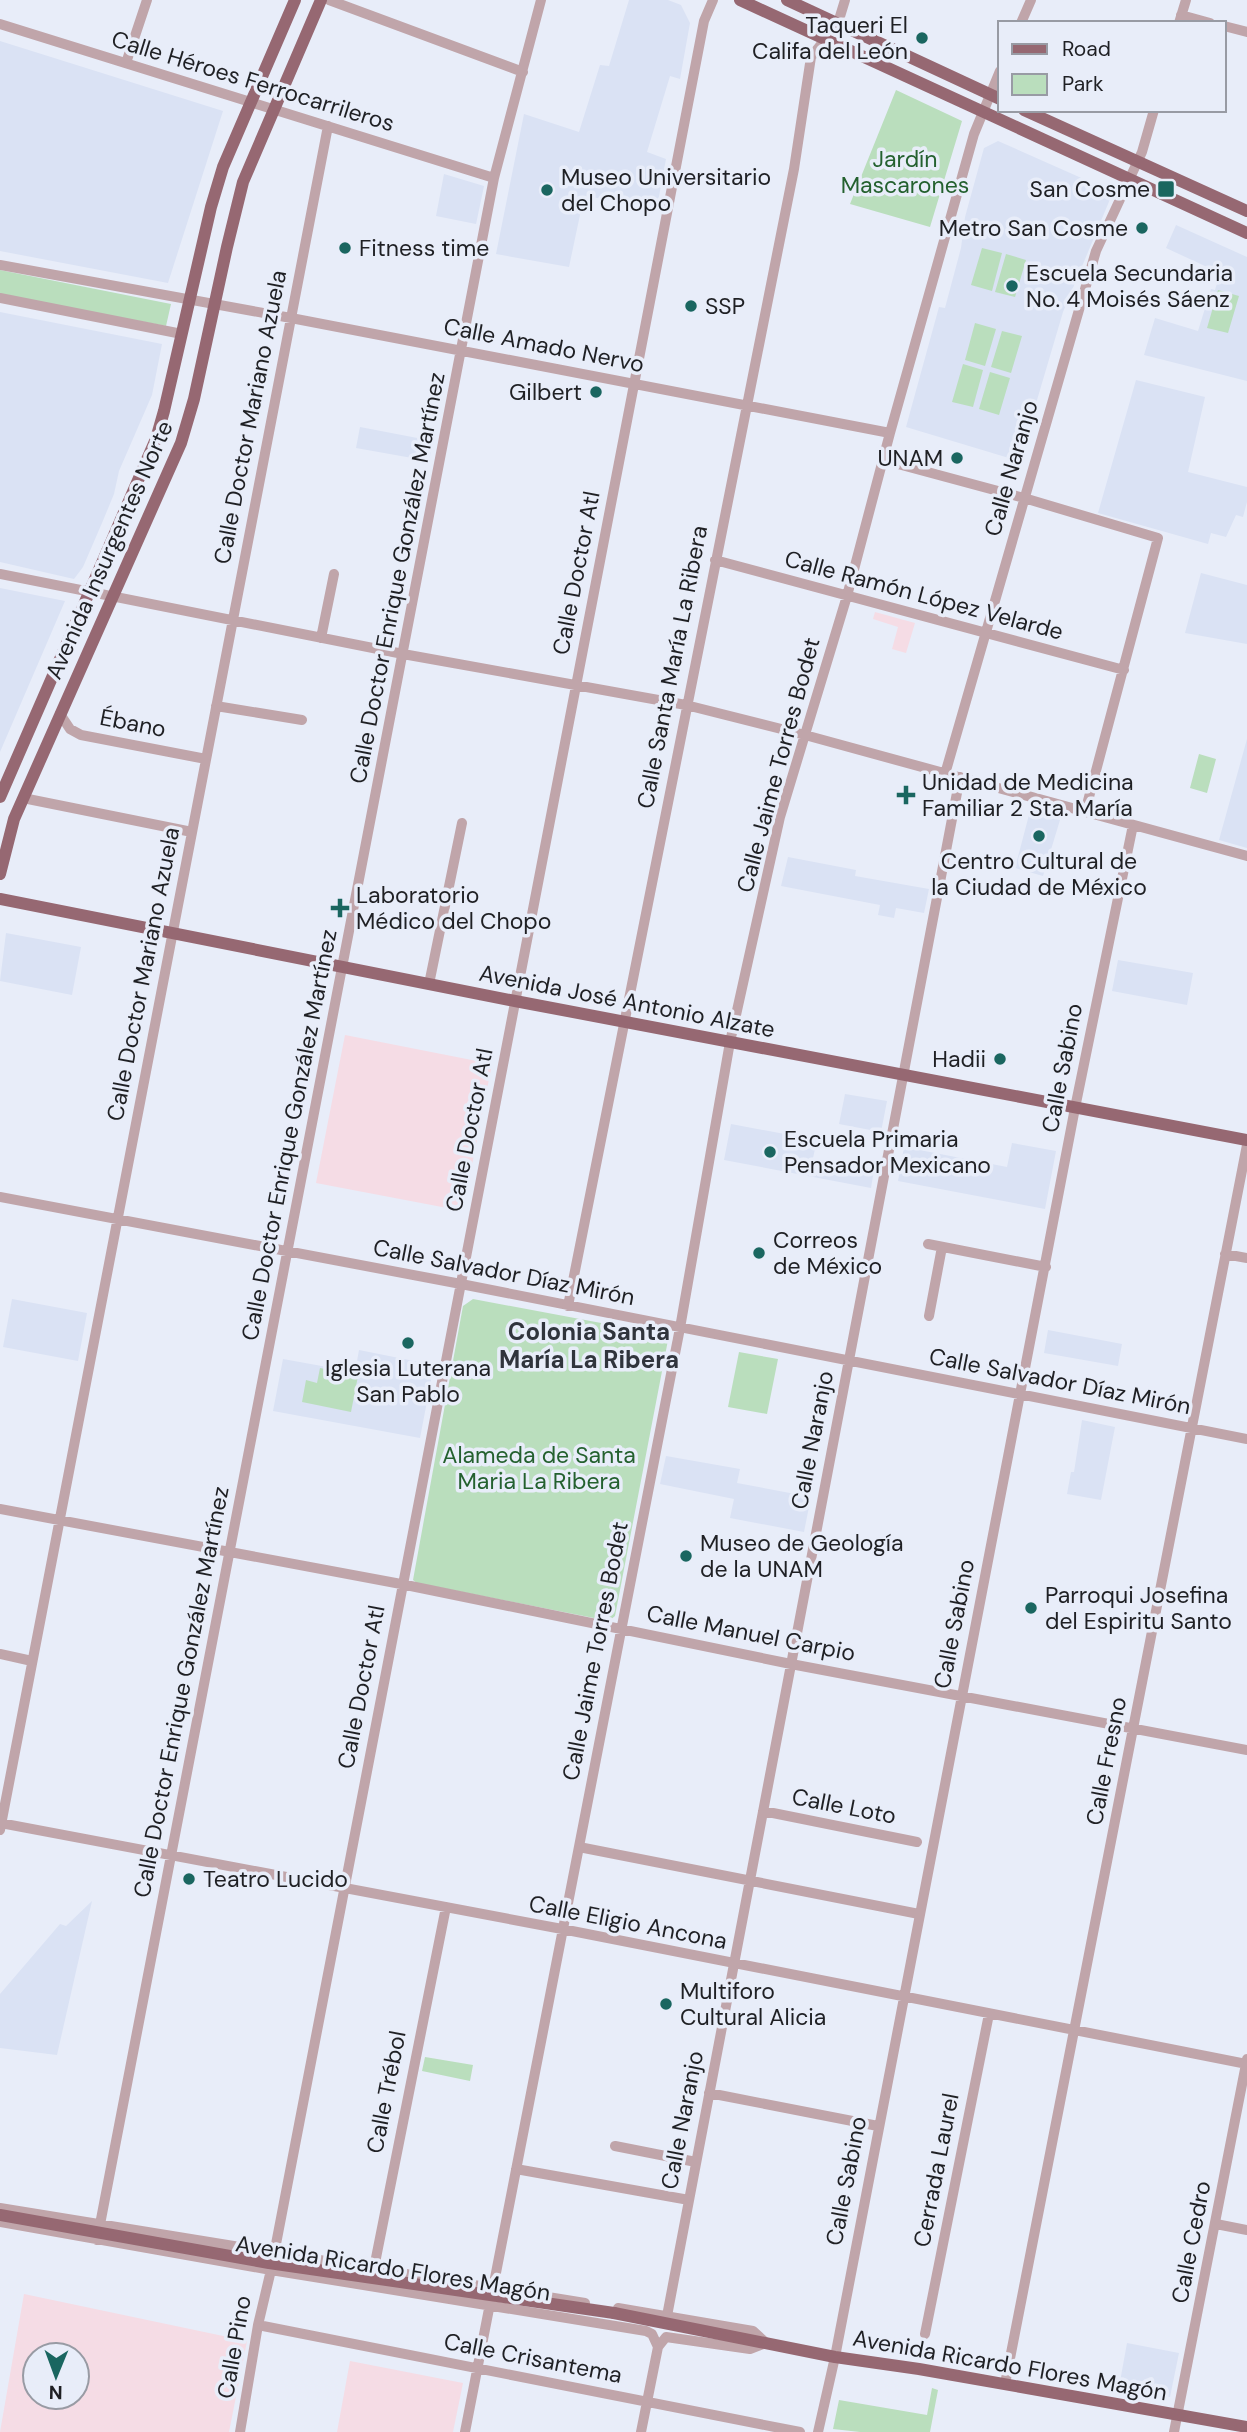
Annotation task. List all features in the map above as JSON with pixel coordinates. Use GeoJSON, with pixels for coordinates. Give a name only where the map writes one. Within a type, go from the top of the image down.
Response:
{"type":"FeatureCollection","features":[{"type":"Feature","properties":{"kind":"main road","name":"Avenida Insurgentes Norte"},"geometry":{"type":"LineString","coordinates":[[0,797],[156,439],[216,187],[295,0]]}},
{"type":"Feature","properties":{"kind":"main road","name":"Avenida Insurgentes Norte"},"geometry":{"type":"LineString","coordinates":[[0,874],[9,832],[23,798],[175,459],[186,428],[239,195],[321,0]]}},
{"type":"Feature","properties":{"kind":"main road"},"geometry":{"type":"LineString","coordinates":[[740,0],[1247,233]]}},
{"type":"Feature","properties":{"kind":"main road"},"geometry":{"type":"LineString","coordinates":[[788,0],[995,97]]}},
{"type":"Feature","properties":{"kind":"main road"},"geometry":{"type":"LineString","coordinates":[[1028,112],[1247,211]]}},
{"type":"Feature","properties":{"kind":"main road","name":"Avenida José Antonio Alzate"},"geometry":{"type":"LineString","coordinates":[[0,899],[429,985],[1247,1140]]}},
{"type":"Feature","properties":{"kind":"main road","name":"Avenida Ricardo Flores Magón"},"geometry":{"type":"LineString","coordinates":[[0,2215],[269,2263],[614,2313],[835,2357],[1247,2427]]}},
{"type":"Feature","properties":{"kind":"street"},"geometry":{"type":"LineString","coordinates":[[127,63],[147,0]]}},
{"type":"Feature","properties":{"kind":"street"},"geometry":{"type":"LineString","coordinates":[[329,0],[523,72]]}},
{"type":"Feature","properties":{"kind":"street","name":"Calle Doctor Enrique González Martínez"},"geometry":{"type":"LineString","coordinates":[[97,2239],[494,178],[541,0]]}},
{"type":"Feature","properties":{"kind":"street","name":"Calle Doctor Atl"},"geometry":{"type":"LineString","coordinates":[[271,2270],[704,20],[713,0]]}},
{"type":"Feature","properties":{"kind":"street"},"geometry":{"type":"LineString","coordinates":[[838,23],[845,0]]}},
{"type":"Feature","properties":{"kind":"street"},"geometry":{"type":"LineString","coordinates":[[1022,21],[1031,0]]}},
{"type":"Feature","properties":{"kind":"street"},"geometry":{"type":"LineString","coordinates":[[1180,19],[1186,0]]}},
{"type":"Feature","properties":{"kind":"street","name":"Calle Santa María La Ribera"},"geometry":{"type":"LineString","coordinates":[[569,1306],[745,405],[794,169],[811,57],[838,23]]}},
{"type":"Feature","properties":{"kind":"street","name":"Calle Héroes Ferrocarrileros"},"geometry":{"type":"LineString","coordinates":[[0,24],[494,178]]}},
{"type":"Feature","properties":{"kind":"street"},"geometry":{"type":"LineString","coordinates":[[1226,27],[1247,32]]}},
{"type":"Feature","properties":{"kind":"street","name":"Calle Jaime Torres Bodet"},"geometry":{"type":"LineString","coordinates":[[464,2432],[680,1328],[730,1042],[780,817],[847,596],[974,134],[983,113],[995,97]]}},
{"type":"Feature","properties":{"kind":"street","name":"Calle Naranjo"},"geometry":{"type":"LineString","coordinates":[[945,774],[1096,251],[1138,162],[1153,112]]}},
{"type":"Feature","properties":{"kind":"street","name":"Calle Doctor Mariano Azuela"},"geometry":{"type":"LineString","coordinates":[[0,1826],[328,126]]}},
{"type":"Feature","properties":{"kind":"street","name":"Calle Amado Nervo"},"geometry":{"type":"LineString","coordinates":[[0,265],[890,433]]}},
{"type":"Feature","properties":{"kind":"street"},"geometry":{"type":"LineString","coordinates":[[0,298],[182,334]]}},
{"type":"Feature","properties":{"kind":"street"},"geometry":{"type":"LineString","coordinates":[[883,460],[1157,538],[1085,812]]}},
{"type":"Feature","properties":{"kind":"street","name":"Calle Ramón López Velarde"},"geometry":{"type":"LineString","coordinates":[[715,560],[1124,670]]}},
{"type":"Feature","properties":{"kind":"street"},"geometry":{"type":"LineString","coordinates":[[0,574],[403,654],[686,705],[1247,856]]}},
{"type":"Feature","properties":{"kind":"street"},"geometry":{"type":"LineString","coordinates":[[321,638],[334,574]]}},
{"type":"Feature","properties":{"kind":"street"},"geometry":{"type":"LineString","coordinates":[[216,706],[302,720]]}},
{"type":"Feature","properties":{"kind":"street","name":"Ébano"},"geometry":{"type":"LineString","coordinates":[[60,714],[70,729],[81,734],[206,759]]}},
{"type":"Feature","properties":{"kind":"street","name":"Calle Naranjo"},"geometry":{"type":"LineString","coordinates":[[667,2316],[960,778]]}},
{"type":"Feature","properties":{"kind":"street"},"geometry":{"type":"LineString","coordinates":[[23,798],[192,832]]}},
{"type":"Feature","properties":{"kind":"street"},"geometry":{"type":"LineString","coordinates":[[429,985],[462,823]]}},
{"type":"Feature","properties":{"kind":"street","name":"Calle Sabino"},"geometry":{"type":"LineString","coordinates":[[818,2432],[835,2357],[1075,1108],[1133,825]]}},
{"type":"Feature","properties":{"kind":"street","name":"Calle Fresno"},"geometry":{"type":"LineString","coordinates":[[1005,2384],[1247,1146]]}},
{"type":"Feature","properties":{"kind":"street","name":"Calle Salvador Díaz Mirón"},"geometry":{"type":"LineString","coordinates":[[0,1196],[1247,1439]]}},
{"type":"Feature","properties":{"kind":"street"},"geometry":{"type":"LineString","coordinates":[[928,1244],[1046,1267]]}},
{"type":"Feature","properties":{"kind":"street"},"geometry":{"type":"LineString","coordinates":[[929,1316],[942,1247]]}},
{"type":"Feature","properties":{"kind":"street"},"geometry":{"type":"LineString","coordinates":[[1225,1254],[1247,1258]]}},
{"type":"Feature","properties":{"kind":"street","name":"Calle Manuel Carpio"},"geometry":{"type":"LineString","coordinates":[[0,1509],[401,1584],[791,1664],[1247,1750]]}},
{"type":"Feature","properties":{"kind":"street"},"geometry":{"type":"LineString","coordinates":[[0,1654],[32,1661]]}},
{"type":"Feature","properties":{"kind":"street","name":"Calle Loto"},"geometry":{"type":"LineString","coordinates":[[763,1811],[917,1842]]}},
{"type":"Feature","properties":{"kind":"street","name":"Calle Eligio Ancona"},"geometry":{"type":"LineString","coordinates":[[0,1826],[446,1907],[1075,2031],[1247,2062]]}},
{"type":"Feature","properties":{"kind":"street"},"geometry":{"type":"LineString","coordinates":[[579,1847],[919,1914]]}},
{"type":"Feature","properties":{"kind":"street","name":"Calle Trébol"},"geometry":{"type":"LineString","coordinates":[[370,2286],[446,1907]]}},
{"type":"Feature","properties":{"kind":"street","name":"Cerrada Laurel"},"geometry":{"type":"LineString","coordinates":[[925,2334],[989,2014]]}},
{"type":"Feature","properties":{"kind":"street","name":"Calle Cedro"},"geometry":{"type":"LineString","coordinates":[[1174,2432],[1247,2062]]}},
{"type":"Feature","properties":{"kind":"street"},"geometry":{"type":"LineString","coordinates":[[709,2093],[878,2126]]}},
{"type":"Feature","properties":{"kind":"street"},"geometry":{"type":"LineString","coordinates":[[615,2147],[696,2162]]}},
{"type":"Feature","properties":{"kind":"street"},"geometry":{"type":"LineString","coordinates":[[516,2169],[689,2200]]}},
{"type":"Feature","properties":{"kind":"street","name":"Avenida Ricardo Flores Magón"},"geometry":{"type":"LineString","coordinates":[[0,2208],[753,2331],[766,2343],[750,2349],[670,2336],[663,2340],[659,2347]]}},
{"type":"Feature","properties":{"kind":"street","name":"Avenida Ricardo Flores Magón"},"geometry":{"type":"LineString","coordinates":[[0,2222],[271,2270],[646,2331],[652,2334],[659,2347]]}},
{"type":"Feature","properties":{"kind":"street"},"geometry":{"type":"LineString","coordinates":[[1216,2224],[1247,2230]]}},
{"type":"Feature","properties":{"kind":"street","name":"Calle Pino"},"geometry":{"type":"LineString","coordinates":[[240,2432],[258,2325],[271,2270]]}},
{"type":"Feature","properties":{"kind":"street","name":"Calle Crisantema"},"geometry":{"type":"LineString","coordinates":[[258,2325],[800,2432]]}},
{"type":"Feature","properties":{"kind":"street"},"geometry":{"type":"LineString","coordinates":[[641,2432],[659,2347]]}},
{"type":"Feature","properties":{"kind":"shaded area"},"geometry":{"type":"Polygon","coordinates":[[[629,0],[668,0],[681,5],[690,23],[680,79],[670,76],[647,152],[666,159],[657,207],[584,196],[569,267],[496,254],[524,114],[579,132],[600,65],[609,66],[629,0]]]}},
{"type":"Feature","properties":{"kind":"shaded area"},"geometry":{"type":"Polygon","coordinates":[[[0,41],[223,111],[168,283],[0,251],[0,41]]]}},
{"type":"Feature","properties":{"kind":"shaded area","name":"Escuela Secundaria No. 4 Moisés Sáenz"},"geometry":{"type":"Polygon","coordinates":[[[998,141],[1113,192],[1063,312],[1019,461],[906,427],[939,307],[945,308],[961,248],[965,217],[984,148],[998,141]]]}},
{"type":"Feature","properties":{"kind":"shaded area"},"geometry":{"type":"Polygon","coordinates":[[[444,174],[484,186],[476,224],[436,216],[444,174]]]}},
{"type":"Feature","properties":{"kind":"shaded area"},"geometry":{"type":"Polygon","coordinates":[[[1176,225],[1247,257],[1247,381],[1144,355],[1155,318],[1198,331],[1211,289],[1215,290],[1220,273],[1166,248],[1176,225]]]}},
{"type":"Feature","properties":{"kind":"shaded area"},"geometry":{"type":"Polygon","coordinates":[[[0,312],[162,344],[152,395],[119,471],[114,494],[102,523],[83,567],[74,579],[0,562],[0,312]]]}},
{"type":"Feature","properties":{"kind":"shaded area"},"geometry":{"type":"Polygon","coordinates":[[[1136,380],[1205,397],[1188,472],[1247,487],[1243,517],[1236,515],[1226,537],[1211,533],[1208,544],[1098,513],[1136,380]]]}},
{"type":"Feature","properties":{"kind":"shaded area"},"geometry":{"type":"Polygon","coordinates":[[[360,427],[433,441],[429,461],[356,448],[360,427]]]}},
{"type":"Feature","properties":{"kind":"shaded area"},"geometry":{"type":"Polygon","coordinates":[[[1201,573],[1247,585],[1247,644],[1185,633],[1201,573]]]}},
{"type":"Feature","properties":{"kind":"shaded area"},"geometry":{"type":"Polygon","coordinates":[[[0,588],[65,601],[0,752],[0,588]]]}},
{"type":"Feature","properties":{"kind":"shaded area"},"geometry":{"type":"Polygon","coordinates":[[[875,612],[915,623],[906,653],[892,649],[898,627],[873,619],[875,612]]]}},
{"type":"Feature","properties":{"kind":"shaded area"},"geometry":{"type":"Polygon","coordinates":[[[1247,739],[1247,848],[1219,840],[1247,739]]]}},
{"type":"Feature","properties":{"kind":"shaded area","name":"Centro Cultural de la Ciudad de México"},"geometry":{"type":"Polygon","coordinates":[[[1030,811],[1060,820],[1043,876],[1015,868],[1030,811]]]}},
{"type":"Feature","properties":{"kind":"shaded area"},"geometry":{"type":"Polygon","coordinates":[[[788,857],[856,870],[855,876],[929,889],[924,913],[896,908],[894,918],[878,915],[880,905],[781,886],[788,857]]]}},
{"type":"Feature","properties":{"kind":"shaded area"},"geometry":{"type":"Polygon","coordinates":[[[6,933],[81,947],[72,995],[0,981],[6,933]]]}},
{"type":"Feature","properties":{"kind":"shaded area"},"geometry":{"type":"Polygon","coordinates":[[[1118,960],[1193,973],[1187,1005],[1112,991],[1118,960]]]}},
{"type":"Feature","properties":{"kind":"shaded area"},"geometry":{"type":"Polygon","coordinates":[[[345,1035],[492,1064],[463,1211],[316,1183],[345,1035]]]}},
{"type":"Feature","properties":{"kind":"shaded area"},"geometry":{"type":"Polygon","coordinates":[[[845,1094],[887,1101],[881,1132],[839,1124],[845,1094]]]}},
{"type":"Feature","properties":{"kind":"shaded area","name":"Escuela Primaria Pensador Mexicano"},"geometry":{"type":"Polygon","coordinates":[[[731,1124],[817,1140],[813,1158],[874,1170],[871,1188],[724,1160],[731,1124]]]}},
{"type":"Feature","properties":{"kind":"shaded area"},"geometry":{"type":"Polygon","coordinates":[[[1012,1143],[1056,1151],[1045,1209],[898,1181],[904,1147],[1007,1167],[1012,1143]]]}},
{"type":"Feature","properties":{"kind":"shaded area"},"geometry":{"type":"Polygon","coordinates":[[[12,1299],[87,1313],[78,1361],[3,1347],[12,1299]]]}},
{"type":"Feature","properties":{"kind":"shaded area"},"geometry":{"type":"Polygon","coordinates":[[[1048,1330],[1122,1344],[1118,1366],[1044,1353],[1048,1330]]]}},
{"type":"Feature","properties":{"kind":"shaded area"},"geometry":{"type":"Polygon","coordinates":[[[359,1350],[434,1365],[420,1438],[273,1411],[283,1359],[355,1372],[359,1350]]]}},
{"type":"Feature","properties":{"kind":"shaded area"},"geometry":{"type":"Polygon","coordinates":[[[1082,1420],[1115,1427],[1101,1500],[1067,1494],[1071,1472],[1074,1472],[1082,1420]]]}},
{"type":"Feature","properties":{"kind":"shaded area"},"geometry":{"type":"Polygon","coordinates":[[[666,1456],[740,1469],[737,1483],[811,1497],[804,1532],[730,1518],[734,1499],[660,1484],[666,1456]]]}},
{"type":"Feature","properties":{"kind":"shaded area"},"geometry":{"type":"Polygon","coordinates":[[[92,1901],[57,2055],[0,2048],[0,1994],[60,1924],[66,1926],[92,1901]]]}},
{"type":"Feature","properties":{"kind":"shaded area"},"geometry":{"type":"Polygon","coordinates":[[[24,2294],[247,2341],[229,2432],[0,2432],[24,2294]]]}},
{"type":"Feature","properties":{"kind":"shaded area"},"geometry":{"type":"Polygon","coordinates":[[[1127,2343],[1179,2353],[1170,2397],[1119,2387],[1127,2343]]]}},
{"type":"Feature","properties":{"kind":"shaded area"},"geometry":{"type":"Polygon","coordinates":[[[350,2361],[463,2383],[453,2432],[337,2432],[350,2361]]]}},
{"type":"Feature","properties":{"kind":"green space","name":"Jardín Mascarones"},"geometry":{"type":"Polygon","coordinates":[[[896,90],[962,121],[930,227],[850,204],[896,90]]]}},
{"type":"Feature","properties":{"kind":"green space"},"geometry":{"type":"Polygon","coordinates":[[[982,248],[1002,253],[992,291],[971,285],[982,248]]]}},
{"type":"Feature","properties":{"kind":"green space"},"geometry":{"type":"Polygon","coordinates":[[[1006,254],[1026,260],[1015,297],[995,292],[1006,254]]]}},
{"type":"Feature","properties":{"kind":"green space"},"geometry":{"type":"Polygon","coordinates":[[[0,270],[171,304],[166,326],[0,295],[0,270]]]}},
{"type":"Feature","properties":{"kind":"green space"},"geometry":{"type":"Polygon","coordinates":[[[1218,290],[1239,296],[1228,333],[1207,328],[1218,290]]]}},
{"type":"Feature","properties":{"kind":"green space"},"geometry":{"type":"Polygon","coordinates":[[[975,323],[996,329],[985,366],[965,360],[975,323]]]}},
{"type":"Feature","properties":{"kind":"green space"},"geometry":{"type":"Polygon","coordinates":[[[1002,331],[1022,336],[1011,373],[991,367],[1002,331]]]}},
{"type":"Feature","properties":{"kind":"green space"},"geometry":{"type":"Polygon","coordinates":[[[963,364],[983,370],[973,407],[952,402],[963,364]]]}},
{"type":"Feature","properties":{"kind":"green space"},"geometry":{"type":"Polygon","coordinates":[[[990,372],[1010,378],[999,415],[979,409],[990,372]]]}},
{"type":"Feature","properties":{"kind":"green space"},"geometry":{"type":"Polygon","coordinates":[[[1199,754],[1216,759],[1207,793],[1190,788],[1199,754]]]}},
{"type":"Feature","properties":{"kind":"green space","name":"Alameda de Santa Maria La Ribera"},"geometry":{"type":"Polygon","coordinates":[[[473,1299],[665,1335],[668,1340],[615,1616],[609,1621],[417,1583],[413,1580],[463,1306],[473,1299]]]}},
{"type":"Feature","properties":{"kind":"green space"},"geometry":{"type":"Polygon","coordinates":[[[739,1352],[778,1359],[767,1414],[728,1407],[739,1352]]]}},
{"type":"Feature","properties":{"kind":"green space"},"geometry":{"type":"Polygon","coordinates":[[[320,1368],[358,1376],[351,1412],[302,1402],[306,1380],[317,1383],[320,1368]]]}},
{"type":"Feature","properties":{"kind":"green space"},"geometry":{"type":"Polygon","coordinates":[[[425,2057],[473,2065],[470,2081],[422,2071],[425,2057]]]}},
{"type":"Feature","properties":{"kind":"green space"},"geometry":{"type":"Polygon","coordinates":[[[932,2388],[938,2390],[930,2432],[860,2432],[833,2429],[839,2400],[927,2415],[932,2388]]]}},
{"type":"Feature","properties":{"kind":"place","name":"Taqueri El Califa del León"},"geometry":{"type":"Point","coordinates":[922,38]}},
{"type":"Feature","properties":{"kind":"place","name":"San Cosme"},"geometry":{"type":"Point","coordinates":[1166,189]}},
{"type":"Feature","properties":{"kind":"place","name":"Museo Universitario del Chopo"},"geometry":{"type":"Point","coordinates":[547,190]}},
{"type":"Feature","properties":{"kind":"place","name":"Metro San Cosme"},"geometry":{"type":"Point","coordinates":[1142,228]}},
{"type":"Feature","properties":{"kind":"place","name":"Fitness time"},"geometry":{"type":"Point","coordinates":[345,248]}},
{"type":"Feature","properties":{"kind":"place","name":"Escuela Secundaria No. 4 Moisés Sáenz"},"geometry":{"type":"Point","coordinates":[1012,286]}},
{"type":"Feature","properties":{"kind":"place","name":"SSP"},"geometry":{"type":"Point","coordinates":[691,306]}},
{"type":"Feature","properties":{"kind":"place","name":"Gilbert"},"geometry":{"type":"Point","coordinates":[596,392]}},
{"type":"Feature","properties":{"kind":"place","name":"UNAM"},"geometry":{"type":"Point","coordinates":[957,458]}},
{"type":"Feature","properties":{"kind":"place","name":"Unidad de Medicina Familiar 2 Sta. María"},"geometry":{"type":"Point","coordinates":[906,795]}},
{"type":"Feature","properties":{"kind":"place","name":"Centro Cultural de la Ciudad de México"},"geometry":{"type":"Point","coordinates":[1039,836]}},
{"type":"Feature","properties":{"kind":"place","name":"Laboratorio Médico del Chopo"},"geometry":{"type":"Point","coordinates":[340,908]}},
{"type":"Feature","properties":{"kind":"place","name":"Hadii"},"geometry":{"type":"Point","coordinates":[1000,1059]}},
{"type":"Feature","properties":{"kind":"place","name":"Escuela Primaria Pensador Mexicano"},"geometry":{"type":"Point","coordinates":[770,1152]}},
{"type":"Feature","properties":{"kind":"place","name":"Correos de México"},"geometry":{"type":"Point","coordinates":[759,1253]}},
{"type":"Feature","properties":{"kind":"place","name":"Iglesia Luterana San Pablo"},"geometry":{"type":"Point","coordinates":[408,1343]}},
{"type":"Feature","properties":{"kind":"place","name":"Museo de Geología de la UNAM"},"geometry":{"type":"Point","coordinates":[686,1556]}},
{"type":"Feature","properties":{"kind":"place","name":"Parroqui Josefina del Espiritu Santo"},"geometry":{"type":"Point","coordinates":[1031,1608]}},
{"type":"Feature","properties":{"kind":"place","name":"Teatro Lucido"},"geometry":{"type":"Point","coordinates":[189,1879]}},
{"type":"Feature","properties":{"kind":"place","name":"Multiforo Cultural Alicia"},"geometry":{"type":"Point","coordinates":[666,2004]}},
{"type":"Feature","properties":{"kind":"district","name":"Colonia Santa María La Ribera"},"geometry":{"type":"Point","coordinates":[589,1345]}}]}
